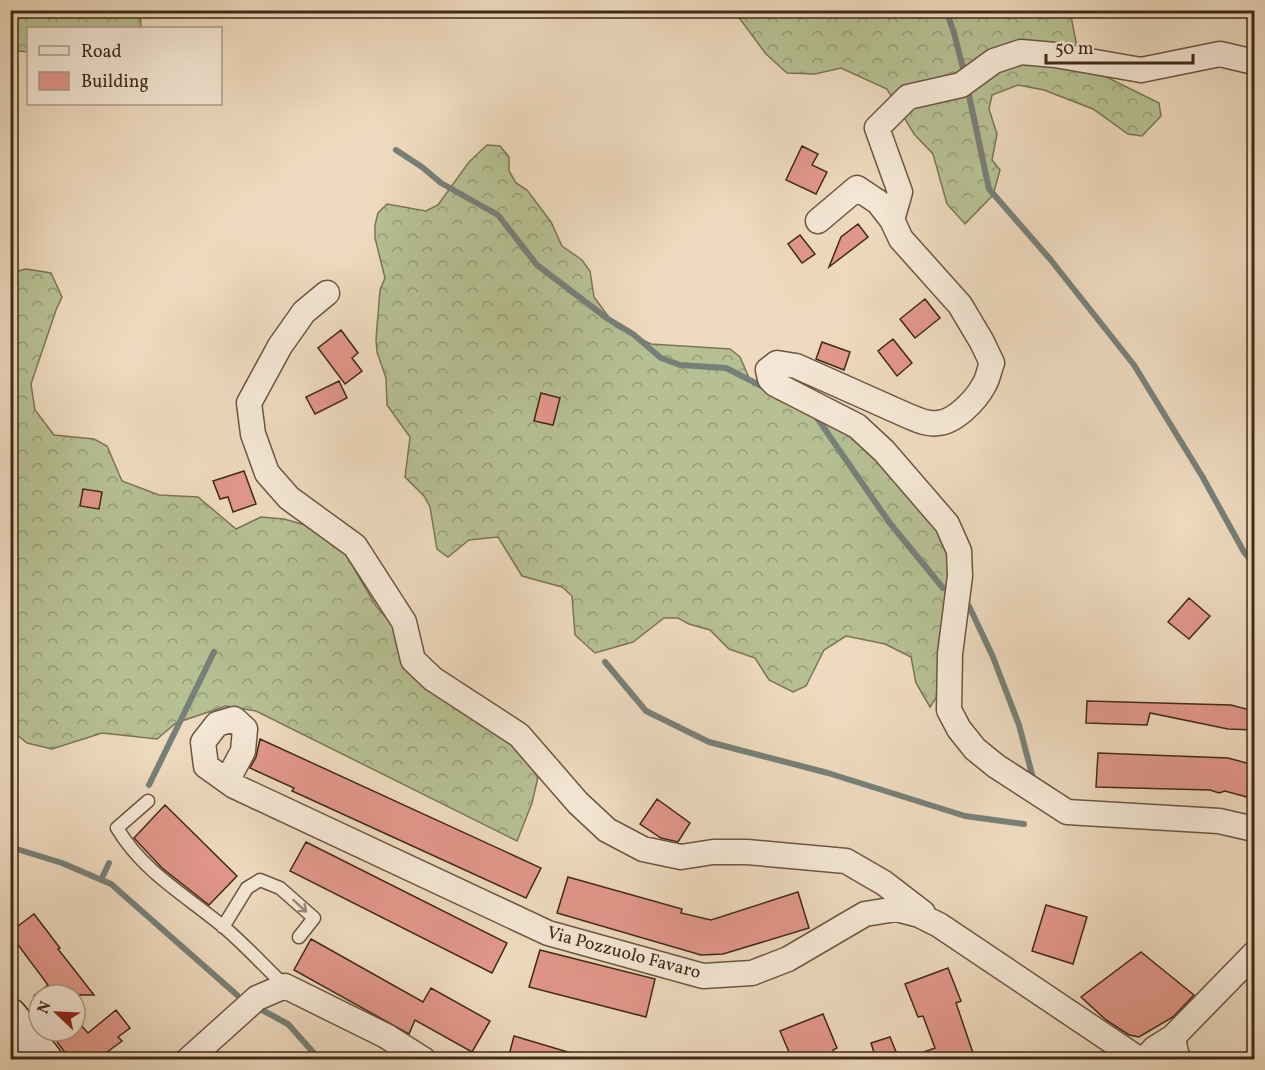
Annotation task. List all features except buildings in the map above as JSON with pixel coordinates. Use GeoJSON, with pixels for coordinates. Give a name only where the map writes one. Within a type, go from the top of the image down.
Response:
{"type":"FeatureCollection","features":[{"type":"Feature","properties":{"kind":"main road"},"geometry":{"type":"LineString","coordinates":[[10,1015],[46,1059]]}},
{"type":"Feature","properties":{"kind":"street"},"geometry":{"type":"LineString","coordinates":[[892,220],[900,192],[877,128],[908,97],[961,85],[994,61],[1021,52],[1055,55],[1141,70],[1220,54],[1254,62]]}},
{"type":"Feature","properties":{"kind":"street"},"geometry":{"type":"LineString","coordinates":[[818,221],[857,188],[878,202],[892,220],[901,239],[960,305],[992,363],[985,385],[969,404],[952,419],[937,424],[914,418],[796,366],[777,363],[770,367],[768,374],[775,384],[857,426],[884,451],[947,524],[959,551],[960,576],[950,654],[949,710],[958,729],[975,750],[996,766],[1067,812],[1219,821],[1254,829]]}},
{"type":"Feature","properties":{"kind":"street"},"geometry":{"type":"LineString","coordinates":[[327,293],[304,312],[280,346],[249,403],[253,434],[267,474],[289,498],[355,546],[404,622],[412,660],[433,679],[519,735],[578,803],[607,830],[643,849],[681,857],[712,852],[747,852],[846,861],[884,883],[939,925]]}},
{"type":"Feature","properties":{"kind":"street","name":"Via Pozzuolo Favaro"},"geometry":{"type":"LineString","coordinates":[[227,781],[548,933],[703,976],[752,973],[788,959],[864,914],[896,909],[919,915],[939,925],[1142,1059],[1154,1049],[1176,1048],[1254,954]]}},
{"type":"Feature","properties":{"kind":"street"},"geometry":{"type":"LineString","coordinates":[[188,1059],[257,998],[285,986],[386,1036],[424,1059]]}},
{"type":"Feature","properties":{"kind":"lane"},"geometry":{"type":"LineString","coordinates":[[148,801],[117,828],[126,844],[151,870],[223,927],[285,986]]}},
{"type":"Feature","properties":{"kind":"lane"},"geometry":{"type":"LineString","coordinates":[[223,927],[247,888],[260,880],[280,888],[314,918],[299,938]]}},
{"type":"Feature","properties":{"kind":"green space"},"geometry":{"type":"Polygon","coordinates":[[[11,10],[140,11],[141,27],[27,27],[27,52],[11,50],[11,10]]]}},
{"type":"Feature","properties":{"kind":"green space"},"geometry":{"type":"Polygon","coordinates":[[[734,11],[1070,11],[1077,47],[1092,70],[1159,103],[1161,116],[1142,136],[1128,134],[1093,109],[1044,90],[1018,85],[992,95],[989,109],[997,134],[992,160],[1000,170],[993,195],[965,224],[947,204],[933,154],[914,134],[887,89],[841,68],[815,74],[787,73],[766,54],[734,11]]]}},
{"type":"Feature","properties":{"kind":"green space"},"geometry":{"type":"Polygon","coordinates":[[[487,145],[500,146],[509,157],[509,171],[516,183],[527,190],[551,222],[562,246],[582,260],[590,271],[594,297],[616,327],[651,344],[730,349],[740,357],[750,380],[849,431],[920,505],[941,535],[954,563],[936,698],[930,707],[916,683],[911,657],[885,644],[846,636],[824,650],[806,686],[793,692],[769,680],[755,658],[729,649],[710,630],[678,618],[664,618],[633,642],[595,653],[575,635],[572,596],[562,587],[522,576],[498,537],[469,540],[448,557],[437,549],[430,507],[424,496],[405,477],[410,437],[387,405],[386,378],[377,352],[376,339],[380,290],[385,278],[375,238],[375,225],[378,213],[387,204],[426,211],[438,205],[469,162],[487,145]]]}},
{"type":"Feature","properties":{"kind":"green space"},"geometry":{"type":"Polygon","coordinates":[[[26,269],[51,273],[62,297],[31,384],[35,410],[54,435],[94,439],[107,446],[122,481],[159,495],[198,497],[236,529],[261,517],[284,519],[309,526],[342,548],[376,606],[429,667],[496,709],[533,765],[538,777],[532,803],[517,841],[256,711],[226,706],[176,723],[157,739],[102,733],[52,749],[27,743],[11,730],[10,273],[26,269]]]}},
{"type":"Feature","properties":{"kind":"waterway"},"geometry":{"type":"LineString","coordinates":[[946,10],[965,76]]}},
{"type":"Feature","properties":{"kind":"waterway"},"geometry":{"type":"LineString","coordinates":[[967,86],[989,189],[1050,259],[1134,365],[1202,476],[1244,552],[1254,564]]}},
{"type":"Feature","properties":{"kind":"waterway"},"geometry":{"type":"LineString","coordinates":[[396,150],[441,183],[498,215],[537,265],[608,319],[633,334],[661,358],[680,365],[726,368],[767,389]]}},
{"type":"Feature","properties":{"kind":"waterway"},"geometry":{"type":"LineString","coordinates":[[815,415],[889,522],[943,588]]}},
{"type":"Feature","properties":{"kind":"waterway"},"geometry":{"type":"LineString","coordinates":[[969,606],[993,657],[1019,725],[1033,778]]}},
{"type":"Feature","properties":{"kind":"waterway"},"geometry":{"type":"LineString","coordinates":[[149,785],[214,652]]}},
{"type":"Feature","properties":{"kind":"waterway"},"geometry":{"type":"LineString","coordinates":[[605,662],[646,711],[709,742],[828,773],[965,816],[1024,824]]}},
{"type":"Feature","properties":{"kind":"waterway"},"geometry":{"type":"LineString","coordinates":[[10,847],[62,863],[111,884],[237,995]]}},
{"type":"Feature","properties":{"kind":"waterway"},"geometry":{"type":"LineString","coordinates":[[101,880],[109,863]]}},
{"type":"Feature","properties":{"kind":"waterway"},"geometry":{"type":"LineString","coordinates":[[262,1010],[288,1024],[320,1060]]}}]}
